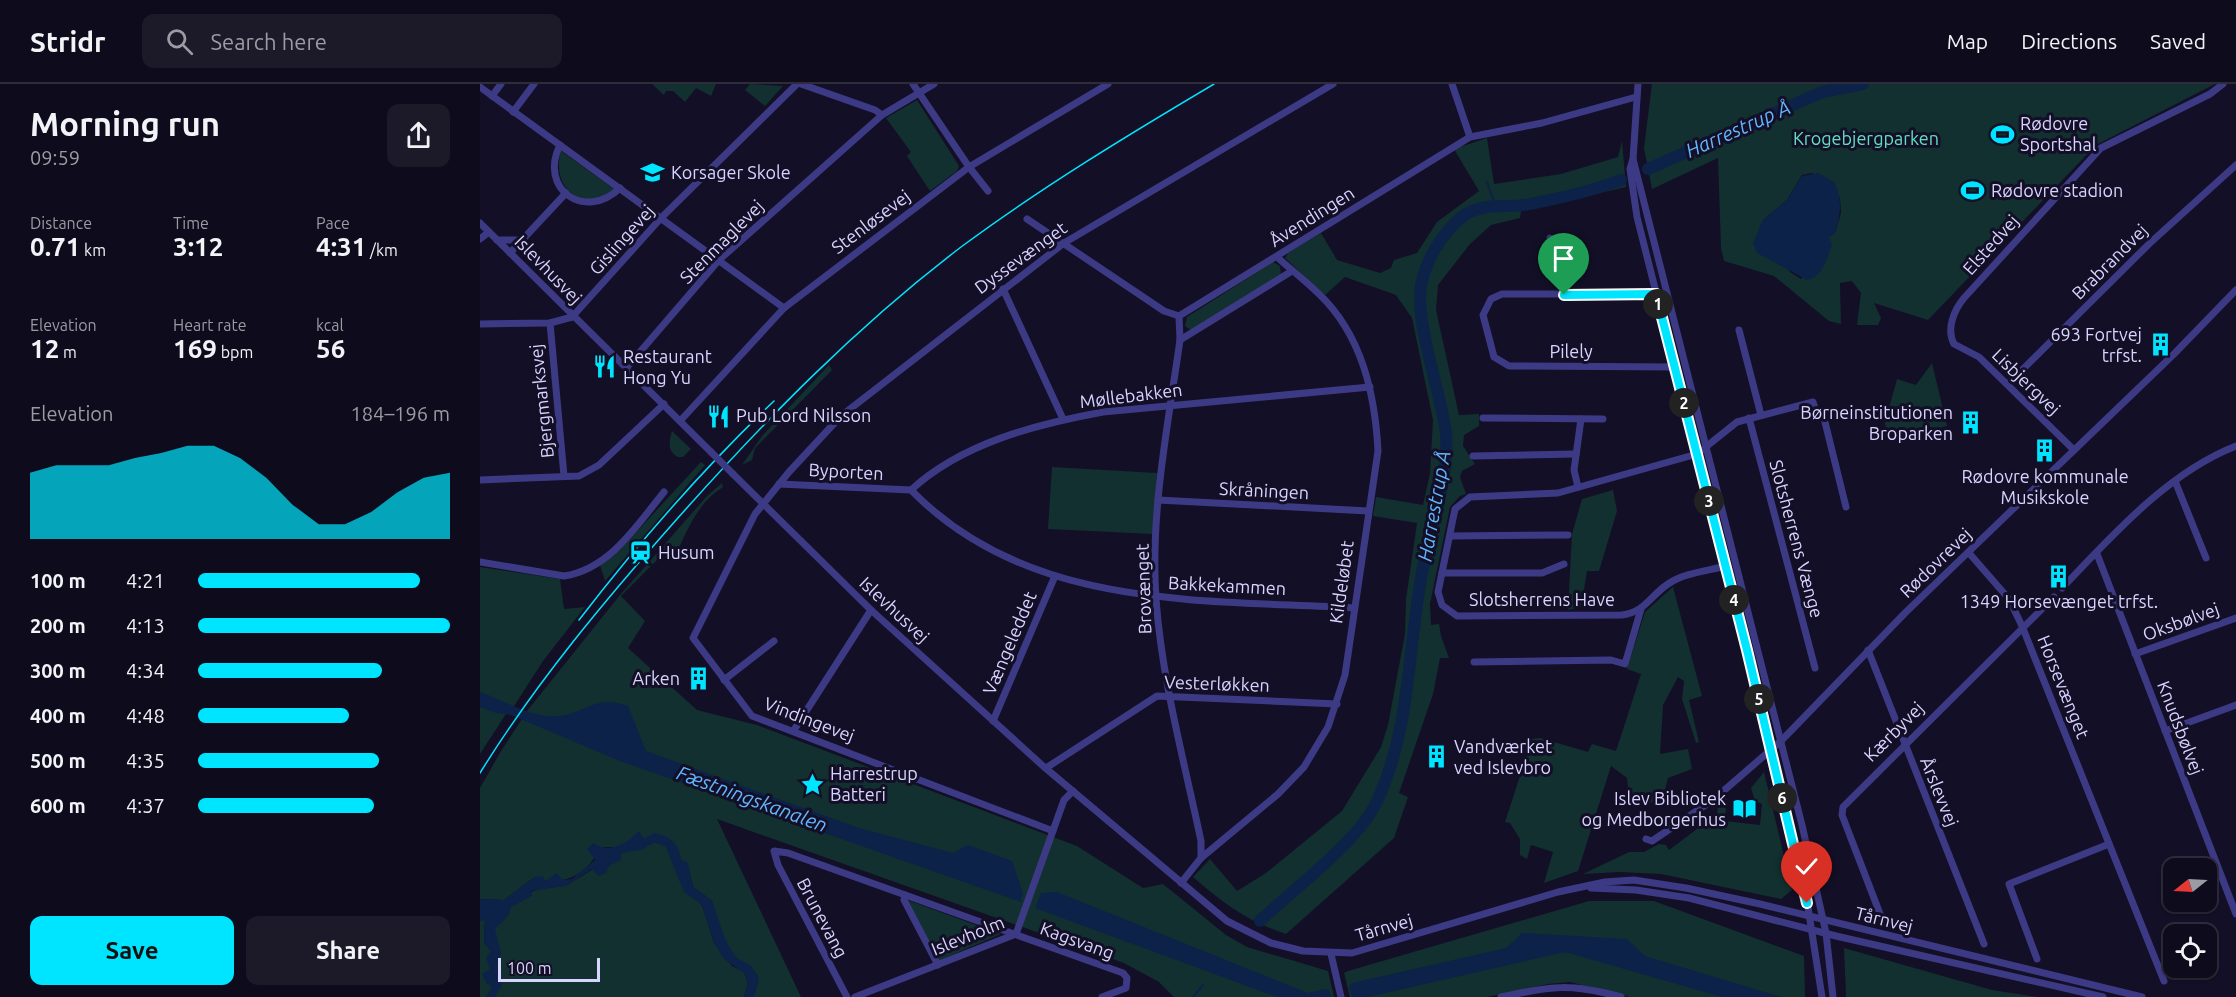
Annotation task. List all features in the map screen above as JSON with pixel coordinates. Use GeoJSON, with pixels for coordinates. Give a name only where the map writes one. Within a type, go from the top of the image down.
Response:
{"type":"FeatureCollection","features":[{"type":"Feature","properties":{"kind":"street"},"geometry":{"type":"LineString","coordinates":[[492,96],[501,84]]}},
{"type":"Feature","properties":{"kind":"street"},"geometry":{"type":"LineString","coordinates":[[513,112],[534,84]]}},
{"type":"Feature","properties":{"kind":"street"},"geometry":{"type":"LineString","coordinates":[[799,84],[875,110],[882,115]]}},
{"type":"Feature","properties":{"kind":"street","name":"Gislingevej"},"geometry":{"type":"LineString","coordinates":[[572,316],[661,218],[799,84]]}},
{"type":"Feature","properties":{"kind":"street"},"geometry":{"type":"LineString","coordinates":[[913,84],[988,191]]}},
{"type":"Feature","properties":{"kind":"street","name":"Stenmaglevej"},"geometry":{"type":"LineString","coordinates":[[627,367],[719,260],[882,115],[934,84]]}},
{"type":"Feature","properties":{"kind":"street","name":"Stenløsevej"},"geometry":{"type":"LineString","coordinates":[[681,420],[784,308],[969,167],[1108,84]]}},
{"type":"Feature","properties":{"kind":"street","name":"Dyssevænget"},"geometry":{"type":"LineString","coordinates":[[764,505],[779,484],[841,416],[1064,243],[1333,84]]}},
{"type":"Feature","properties":{"kind":"street"},"geometry":{"type":"LineString","coordinates":[[1452,84],[1470,137]]}},
{"type":"Feature","properties":{"kind":"street"},"geometry":{"type":"LineString","coordinates":[[1638,84],[1633,159],[1630,169],[1637,217],[1771,748],[1812,930],[1822,997]]}},
{"type":"Feature","properties":{"kind":"street","name":"Elstedvej"},"geometry":{"type":"LineString","coordinates":[[1952,340],[1951,326],[1960,303],[2092,155],[2111,142],[2210,94],[2223,84]]}},
{"type":"Feature","properties":{"kind":"street"},"geometry":{"type":"LineString","coordinates":[[480,87],[784,308]]}},
{"type":"Feature","properties":{"kind":"street","name":"Åvendingen"},"geometry":{"type":"LineString","coordinates":[[1179,316],[1470,137],[1542,123],[1636,97]]}},
{"type":"Feature","properties":{"kind":"street"},"geometry":{"type":"LineString","coordinates":[[560,145],[553,165],[559,185],[566,194],[576,200],[594,202],[611,196],[620,188]]}},
{"type":"Feature","properties":{"kind":"street"},"geometry":{"type":"LineString","coordinates":[[1633,159],[1781,741],[1826,933],[1833,997]]}},
{"type":"Feature","properties":{"kind":"street","name":"Brabrandvej"},"geometry":{"type":"LineString","coordinates":[[2008,384],[2150,243],[2236,165]]}},
{"type":"Feature","properties":{"kind":"street"},"geometry":{"type":"LineString","coordinates":[[510,253],[566,194]]}},
{"type":"Feature","properties":{"kind":"street"},"geometry":{"type":"LineString","coordinates":[[1027,219],[1164,311],[1179,316]]}},
{"type":"Feature","properties":{"kind":"street","name":"Islevhusvej"},"geometry":{"type":"LineString","coordinates":[[480,223],[871,610],[1046,768],[1227,921],[1256,937],[1287,948],[1331,954]]}},
{"type":"Feature","properties":{"kind":"street"},"geometry":{"type":"LineString","coordinates":[[480,239],[489,232]]}},
{"type":"Feature","properties":{"kind":"street"},"geometry":{"type":"LineString","coordinates":[[1550,238],[1564,295],[1656,294]]}},
{"type":"Feature","properties":{"kind":"street"},"geometry":{"type":"LineString","coordinates":[[497,240],[524,240]]}},
{"type":"Feature","properties":{"kind":"street","name":"Kildeløbet"},"geometry":{"type":"LineString","coordinates":[[1181,883],[1201,858],[1278,794],[1304,767],[1328,727],[1345,675],[1353,608],[1378,451],[1376,420],[1370,387],[1352,339],[1320,294],[1277,257]]}},
{"type":"Feature","properties":{"kind":"street","name":"Åvendingen"},"geometry":{"type":"LineString","coordinates":[[1180,340],[1292,271]]}},
{"type":"Feature","properties":{"kind":"street"},"geometry":{"type":"LineString","coordinates":[[1002,290],[1062,419]]}},
{"type":"Feature","properties":{"kind":"street","name":"Rødovrevej"},"geometry":{"type":"LineString","coordinates":[[1646,839],[1652,840],[1690,817],[1781,741],[1868,650],[2236,290]]}},
{"type":"Feature","properties":{"kind":"street","name":"Pilely"},"geometry":{"type":"LineString","coordinates":[[1564,295],[1496,296],[1484,309],[1494,357],[1509,366],[1675,367]]}},
{"type":"Feature","properties":{"kind":"street"},"geometry":{"type":"LineString","coordinates":[[480,324],[550,323],[572,316]]}},
{"type":"Feature","properties":{"kind":"street","name":"Brovænget"},"geometry":{"type":"LineString","coordinates":[[1179,316],[1180,340],[1158,500],[1156,597],[1169,694],[1201,841],[1201,858]]}},
{"type":"Feature","properties":{"kind":"street","name":"Bjergmarksvej"},"geometry":{"type":"LineString","coordinates":[[550,323],[564,476]]}},
{"type":"Feature","properties":{"kind":"street"},"geometry":{"type":"LineString","coordinates":[[1739,330],[1761,415]]}},
{"type":"Feature","properties":{"kind":"street","name":"Lisbjergvej"},"geometry":{"type":"LineString","coordinates":[[1952,340],[1958,346],[1979,357],[2074,450]]}},
{"type":"Feature","properties":{"kind":"street","name":"Møllebakken"},"geometry":{"type":"LineString","coordinates":[[911,490],[924,478],[958,458],[1022,430],[1062,419],[1103,412],[1370,387]]}},
{"type":"Feature","properties":{"kind":"street"},"geometry":{"type":"LineString","coordinates":[[1697,454],[1737,422],[1814,402],[1817,415],[1823,414],[1846,507]]}},
{"type":"Feature","properties":{"kind":"street"},"geometry":{"type":"LineString","coordinates":[[480,480],[579,476],[599,465],[664,404]]}},
{"type":"Feature","properties":{"kind":"street"},"geometry":{"type":"LineString","coordinates":[[1483,418],[1603,419]]}},
{"type":"Feature","properties":{"kind":"street","name":"Slotsherrens Vænge"},"geometry":{"type":"LineString","coordinates":[[1749,418],[1815,668]]}},
{"type":"Feature","properties":{"kind":"street"},"geometry":{"type":"LineString","coordinates":[[1578,487],[1574,470],[1581,419]]}},
{"type":"Feature","properties":{"kind":"street"},"geometry":{"type":"LineString","coordinates":[[2062,588],[2175,481],[2201,462],[2236,446]]}},
{"type":"Feature","properties":{"kind":"street"},"geometry":{"type":"LineString","coordinates":[[1473,456],[1576,454]]}},
{"type":"Feature","properties":{"kind":"street","name":"Slotsherrens Have"},"geometry":{"type":"LineString","coordinates":[[1697,454],[1544,495],[1470,497],[1455,509],[1438,592],[1440,602],[1449,612],[1457,616],[1622,615],[1641,609],[1666,585],[1678,578],[1726,566]]}},
{"type":"Feature","properties":{"kind":"street"},"geometry":{"type":"LineString","coordinates":[[2175,481],[2206,558]]}},
{"type":"Feature","properties":{"kind":"street","name":"Byporten"},"geometry":{"type":"LineString","coordinates":[[779,484],[911,490]]}},
{"type":"Feature","properties":{"kind":"street","name":"Bakkekammen"},"geometry":{"type":"LineString","coordinates":[[911,490],[948,524],[1017,562],[1100,589],[1156,597],[1353,608]]}},
{"type":"Feature","properties":{"kind":"street"},"geometry":{"type":"LineString","coordinates":[[480,562],[564,576],[574,575],[609,556],[620,547],[664,492]]}},
{"type":"Feature","properties":{"kind":"street","name":"Skråningen"},"geometry":{"type":"LineString","coordinates":[[1158,500],[1368,511]]}},
{"type":"Feature","properties":{"kind":"street","name":"Vindingevej"},"geometry":{"type":"LineString","coordinates":[[764,505],[754,514],[693,638],[752,716],[794,730],[1053,831]]}},
{"type":"Feature","properties":{"kind":"street"},"geometry":{"type":"LineString","coordinates":[[1450,536],[1568,535]]}},
{"type":"Feature","properties":{"kind":"street","name":"Horsevænget"},"geometry":{"type":"LineString","coordinates":[[1968,553],[2009,599],[2022,626],[2164,981]]}},
{"type":"Feature","properties":{"kind":"street","name":"Knudsbølvej"},"geometry":{"type":"LineString","coordinates":[[2097,554],[2236,914]]}},
{"type":"Feature","properties":{"kind":"street","name":"Slotsherrens Have"},"geometry":{"type":"LineString","coordinates":[[1442,573],[1542,573],[1564,564]]}},
{"type":"Feature","properties":{"kind":"street","name":"Vængeleddet"},"geometry":{"type":"LineString","coordinates":[[993,721],[1055,576]]}},
{"type":"Feature","properties":{"kind":"street","name":"Kærbyvej"},"geometry":{"type":"LineString","coordinates":[[1882,919],[1842,815],[1847,801],[2022,626],[2054,597]]}},
{"type":"Feature","properties":{"kind":"street","name":"Slotsherrens Have"},"geometry":{"type":"LineString","coordinates":[[1474,662],[1611,660],[1625,664],[1641,609]]}},
{"type":"Feature","properties":{"kind":"street"},"geometry":{"type":"LineString","coordinates":[[794,730],[871,610]]}},
{"type":"Feature","properties":{"kind":"street","name":"Oksbølvej"},"geometry":{"type":"LineString","coordinates":[[2135,654],[2236,618]]}},
{"type":"Feature","properties":{"kind":"street"},"geometry":{"type":"LineString","coordinates":[[724,680],[774,641]]}},
{"type":"Feature","properties":{"kind":"street","name":"Årslevvej"},"geometry":{"type":"LineString","coordinates":[[1868,650],[1984,944]]}},
{"type":"Feature","properties":{"kind":"street","name":"Vesterløkken"},"geometry":{"type":"LineString","coordinates":[[1046,768],[1157,696],[1169,694],[1337,704]]}},
{"type":"Feature","properties":{"kind":"street"},"geometry":{"type":"LineString","coordinates":[[2165,731],[2236,705]]}},
{"type":"Feature","properties":{"kind":"street","name":"Islevholm"},"geometry":{"type":"LineString","coordinates":[[855,997],[1016,934],[1064,800],[1073,791]]}},
{"type":"Feature","properties":{"kind":"street"},"geometry":{"type":"LineString","coordinates":[[2037,959],[2009,884],[2109,844]]}},
{"type":"Feature","properties":{"kind":"street","name":"Kagsvang"},"geometry":{"type":"LineString","coordinates":[[774,851],[788,853],[1016,934],[1123,974],[1127,978],[1126,988],[1102,997]]}},
{"type":"Feature","properties":{"kind":"street","name":"Brunevang"},"geometry":{"type":"LineString","coordinates":[[774,851],[778,865],[847,997]]}},
{"type":"Feature","properties":{"kind":"street","name":"Tårnvej"},"geometry":{"type":"LineString","coordinates":[[1331,954],[1352,953],[1558,892],[1624,881],[1662,884],[1809,916],[2142,997]]}},
{"type":"Feature","properties":{"kind":"street","name":"Tårnvej"},"geometry":{"type":"LineString","coordinates":[[1582,887],[1662,893],[2103,997]]}},
{"type":"Feature","properties":{"kind":"street"},"geometry":{"type":"LineString","coordinates":[[905,895],[904,900],[938,965]]}},
{"type":"Feature","properties":{"kind":"street"},"geometry":{"type":"LineString","coordinates":[[1331,954],[1341,997]]}},
{"type":"Feature","properties":{"kind":"street"},"geometry":{"type":"LineString","coordinates":[[1501,997],[1547,987],[1571,986],[1621,997]]}},
{"type":"Feature","properties":{"kind":"green space"},"geometry":{"type":"Polygon","coordinates":[[[652,84],[716,84],[711,96],[696,88],[685,102],[673,91],[666,91],[664,95],[652,84]]]}},
{"type":"Feature","properties":{"kind":"green space"},"geometry":{"type":"Polygon","coordinates":[[[750,84],[783,86],[765,106],[745,90],[750,84]]]}},
{"type":"Feature","properties":{"kind":"green space","name":"Krogebjergparken"},"geometry":{"type":"Polygon","coordinates":[[[1652,84],[2215,84],[2096,145],[1928,320],[1874,303],[1881,318],[1878,325],[1857,325],[1861,293],[1852,281],[1840,283],[1841,324],[1829,321],[1774,276],[1724,261],[1721,248],[1718,158],[1652,189],[1644,148],[1652,84]],[[1812,173],[1802,175],[1787,200],[1763,220],[1790,272],[1801,279],[1829,241],[1829,237],[1835,233],[1841,213],[1840,198],[1812,173]]]}},
{"type":"Feature","properties":{"kind":"green space"},"geometry":{"type":"Polygon","coordinates":[[[917,100],[959,166],[957,171],[930,191],[907,156],[911,152],[886,118],[917,100]]]}},
{"type":"Feature","properties":{"kind":"green space"},"geometry":{"type":"Polygon","coordinates":[[[1487,138],[1494,184],[1561,174],[1618,157],[1622,141],[1626,187],[1521,211],[1520,218],[1491,225],[1470,244],[1438,285],[1436,310],[1459,415],[1479,414],[1479,426],[1464,435],[1463,446],[1475,464],[1462,471],[1460,477],[1466,494],[1460,496],[1450,507],[1430,604],[1431,625],[1439,624],[1449,658],[1440,658],[1433,694],[1399,793],[1408,797],[1394,838],[1286,934],[1236,911],[1193,877],[1210,859],[1237,891],[1266,873],[1342,811],[1381,747],[1388,725],[1405,634],[1406,599],[1417,523],[1373,516],[1376,497],[1423,505],[1430,473],[1433,420],[1412,318],[1396,295],[1345,277],[1325,295],[1285,258],[1288,253],[1321,233],[1337,260],[1380,273],[1391,268],[1394,260],[1417,253],[1437,222],[1479,191],[1454,149],[1487,138]]]}},
{"type":"Feature","properties":{"kind":"green space"},"geometry":{"type":"Polygon","coordinates":[[[561,151],[614,189],[605,197],[594,200],[584,200],[574,196],[566,188],[561,178],[559,166],[561,151]]]}},
{"type":"Feature","properties":{"kind":"green space"},"geometry":{"type":"Polygon","coordinates":[[[1273,262],[1280,266],[1281,275],[1192,331],[1185,326],[1187,317],[1273,262]]]}},
{"type":"Feature","properties":{"kind":"green space"},"geometry":{"type":"Polygon","coordinates":[[[1932,363],[1947,426],[1888,441],[1885,423],[1897,379],[1916,385],[1932,363]]]}},
{"type":"Feature","properties":{"kind":"green space"},"geometry":{"type":"Polygon","coordinates":[[[829,365],[832,370],[755,448],[752,460],[742,465],[762,436],[829,365]]]}},
{"type":"Feature","properties":{"kind":"green space"},"geometry":{"type":"Polygon","coordinates":[[[672,431],[691,449],[683,457],[674,455],[670,449],[672,431]]]}},
{"type":"Feature","properties":{"kind":"green space"},"geometry":{"type":"Polygon","coordinates":[[[701,462],[705,465],[605,581],[600,565],[620,550],[701,462]]]}},
{"type":"Feature","properties":{"kind":"green space"},"geometry":{"type":"Polygon","coordinates":[[[1052,467],[1157,473],[1153,534],[1048,529],[1052,467]]]}},
{"type":"Feature","properties":{"kind":"green space"},"geometry":{"type":"Polygon","coordinates":[[[722,483],[723,487],[706,502],[693,519],[673,560],[663,554],[621,596],[645,621],[628,648],[697,710],[757,725],[1077,846],[1143,888],[1163,884],[1226,935],[1247,947],[1328,971],[1334,997],[1174,997],[1159,982],[1124,963],[717,819],[801,997],[751,997],[758,977],[751,968],[727,951],[720,943],[712,901],[693,887],[690,874],[675,861],[672,841],[643,840],[615,847],[600,847],[582,871],[565,880],[545,880],[535,877],[504,900],[480,899],[480,788],[501,751],[527,711],[620,595],[707,496],[722,483]]]}},
{"type":"Feature","properties":{"kind":"green space"},"geometry":{"type":"Polygon","coordinates":[[[1613,490],[1617,511],[1599,571],[1587,571],[1581,607],[1568,610],[1572,534],[1582,499],[1613,490]]]}},
{"type":"Feature","properties":{"kind":"green space"},"geometry":{"type":"Polygon","coordinates":[[[1713,498],[1718,513],[1761,690],[1711,499],[1713,498]]]}},
{"type":"Feature","properties":{"kind":"green space"},"geometry":{"type":"Polygon","coordinates":[[[480,567],[560,579],[564,609],[585,607],[543,661],[480,754],[480,567]]]}},
{"type":"Feature","properties":{"kind":"green space"},"geometry":{"type":"Polygon","coordinates":[[[1673,587],[1702,696],[1689,700],[1699,742],[1696,743],[1682,699],[1684,681],[1678,677],[1663,705],[1660,754],[1688,749],[1692,769],[1668,778],[1662,801],[1630,805],[1627,778],[1611,766],[1578,871],[1544,883],[1553,852],[1531,845],[1527,859],[1520,855],[1520,839],[1510,823],[1505,822],[1532,739],[1540,738],[1588,752],[1592,744],[1616,751],[1641,674],[1627,669],[1645,612],[1673,587]]]}},
{"type":"Feature","properties":{"kind":"green space"},"geometry":{"type":"Polygon","coordinates":[[[1764,772],[1792,890],[1781,899],[1661,874],[1619,872],[1583,874],[1629,852],[1644,852],[1659,844],[1666,845],[1669,850],[1717,814],[1719,800],[1727,793],[1725,821],[1760,825],[1762,804],[1755,801],[1751,788],[1764,772]]]}},
{"type":"Feature","properties":{"kind":"green space"},"geometry":{"type":"Polygon","coordinates":[[[655,842],[666,846],[684,890],[702,905],[714,943],[732,966],[744,972],[748,983],[744,997],[492,997],[495,978],[490,924],[507,902],[541,888],[565,886],[620,853],[655,842]]]}},
{"type":"Feature","properties":{"kind":"green space"},"geometry":{"type":"Polygon","coordinates":[[[907,900],[1001,934],[938,961],[907,900]]]}},
{"type":"Feature","properties":{"kind":"green space"},"geometry":{"type":"Polygon","coordinates":[[[1589,901],[1654,901],[1804,956],[1805,997],[1630,997],[1570,982],[1548,984],[1487,997],[1350,997],[1344,973],[1348,971],[1589,901]]]}},
{"type":"Feature","properties":{"kind":"green space"},"geometry":{"type":"Polygon","coordinates":[[[480,919],[485,919],[484,942],[491,951],[493,987],[486,997],[480,997],[480,919]]]}},
{"type":"Feature","properties":{"kind":"green space"},"geometry":{"type":"Polygon","coordinates":[[[1844,948],[1992,990],[2038,997],[1846,997],[1844,948]]]}},
{"type":"Feature","properties":{"kind":"water"},"geometry":{"type":"Polygon","coordinates":[[[1818,173],[1834,182],[1839,195],[1840,213],[1835,233],[1829,237],[1832,245],[1824,266],[1817,275],[1807,280],[1757,253],[1753,243],[1763,220],[1787,200],[1802,176],[1818,173]]]}},
{"type":"Feature","properties":{"kind":"water","name":"Fæstningskanalen"},"geometry":{"type":"Polygon","coordinates":[[[480,692],[526,711],[546,716],[566,715],[606,702],[628,706],[646,751],[859,828],[953,853],[968,845],[1012,861],[1023,893],[1021,902],[620,761],[511,715],[496,713],[480,707],[480,692]]]}},
{"type":"Feature","properties":{"kind":"water"},"geometry":{"type":"Polygon","coordinates":[[[639,831],[644,839],[654,833],[669,838],[676,845],[681,860],[688,863],[693,887],[712,901],[726,941],[736,958],[752,966],[759,980],[754,997],[744,997],[748,983],[744,973],[724,959],[714,943],[702,905],[684,892],[666,847],[655,842],[641,850],[621,853],[621,860],[609,866],[606,873],[598,876],[592,869],[565,886],[531,891],[532,896],[511,907],[508,916],[495,929],[501,953],[497,966],[502,985],[495,997],[486,997],[492,987],[486,983],[482,974],[490,969],[486,958],[491,951],[484,942],[485,920],[480,921],[480,899],[504,900],[535,877],[543,876],[545,881],[557,873],[562,880],[572,879],[595,860],[587,849],[593,843],[606,848],[618,846],[639,831]]]}},
{"type":"Feature","properties":{"kind":"water"},"geometry":{"type":"Polygon","coordinates":[[[1057,892],[1308,993],[1325,989],[1330,991],[1331,997],[1277,997],[1035,908],[1041,893],[1057,892]]]}},
{"type":"Feature","properties":{"kind":"water"},"geometry":{"type":"Polygon","coordinates":[[[1522,933],[1627,939],[1645,956],[1782,997],[1722,997],[1565,952],[1368,997],[1352,997],[1349,986],[1352,983],[1506,948],[1522,933]]]}},
{"type":"Feature","properties":{"kind":"waterway","name":"Harrestrup Å"},"geometry":{"type":"LineString","coordinates":[[1648,169],[1822,92],[1863,84]]}},
{"type":"Feature","properties":{"kind":"waterway","name":"Harrestrup Å"},"geometry":{"type":"LineString","coordinates":[[1260,921],[1357,831],[1378,799],[1389,772],[1396,745],[1407,690],[1421,578],[1445,468],[1446,434],[1425,338],[1420,301],[1423,276],[1431,257],[1448,231],[1470,212],[1486,207],[1521,205],[1553,199],[1621,180]]}},
{"type":"Feature","properties":{"kind":"waterway"},"geometry":{"type":"LineString","coordinates":[[1487,182],[1495,205]]}},
{"type":"Feature","properties":{"kind":"waterway","name":"Harrestrup Å"},"geometry":{"type":"LineString","coordinates":[[1193,997],[1203,985]]}},
{"type":"Feature","properties":{"kind":"tram line"},"geometry":{"type":"LineString","coordinates":[[480,773],[549,673],[624,580],[744,446],[848,342],[961,247],[1023,203],[1214,84]]}},
{"type":"Feature","properties":{"kind":"tram line"},"geometry":{"type":"LineString","coordinates":[[579,620],[672,507],[774,401]]}},
{"type":"Feature","properties":{"kind":"place","name":"Rødovre Sportshal"},"geometry":{"type":"Point","coordinates":[2002,134]}},
{"type":"Feature","properties":{"kind":"place","name":"Korsager Skole"},"geometry":{"type":"Point","coordinates":[653,173]}},
{"type":"Feature","properties":{"kind":"place","name":"Rødovre stadion"},"geometry":{"type":"Point","coordinates":[1973,191]}},
{"type":"Feature","properties":{"kind":"place","name":"693 Fortvej trfst."},"geometry":{"type":"Point","coordinates":[2160,345]}},
{"type":"Feature","properties":{"kind":"place","name":"Restaurant Hong Yu"},"geometry":{"type":"Point","coordinates":[605,367]}},
{"type":"Feature","properties":{"kind":"place","name":"Pub Lord Nilsson"},"geometry":{"type":"Point","coordinates":[718,416]}},
{"type":"Feature","properties":{"kind":"place","name":"Børneinstitutionen Broparken"},"geometry":{"type":"Point","coordinates":[1971,423]}},
{"type":"Feature","properties":{"kind":"place","name":"Rødovre kommunale Musikskole"},"geometry":{"type":"Point","coordinates":[2045,451]}},
{"type":"Feature","properties":{"kind":"place","name":"Husum"},"geometry":{"type":"Point","coordinates":[640,553]}},
{"type":"Feature","properties":{"kind":"place","name":"1349 Horsevænget trfst."},"geometry":{"type":"Point","coordinates":[2059,576]}},
{"type":"Feature","properties":{"kind":"place","name":"Arken"},"geometry":{"type":"Point","coordinates":[698,679]}},
{"type":"Feature","properties":{"kind":"place","name":"Vandværket ved Islevbro"},"geometry":{"type":"Point","coordinates":[1436,757]}},
{"type":"Feature","properties":{"kind":"place","name":"Harrestrup Batteri"},"geometry":{"type":"Point","coordinates":[812,784]}},
{"type":"Feature","properties":{"kind":"place","name":"Islev Bibliotek og Medborgerhus"},"geometry":{"type":"Point","coordinates":[1744,809]}},
{"type":"Feature","properties":{"kind":"route"},"geometry":{"type":"LineString","coordinates":[[1564,295],[1656,294],[1747,650],[1807,903]]}}]}
